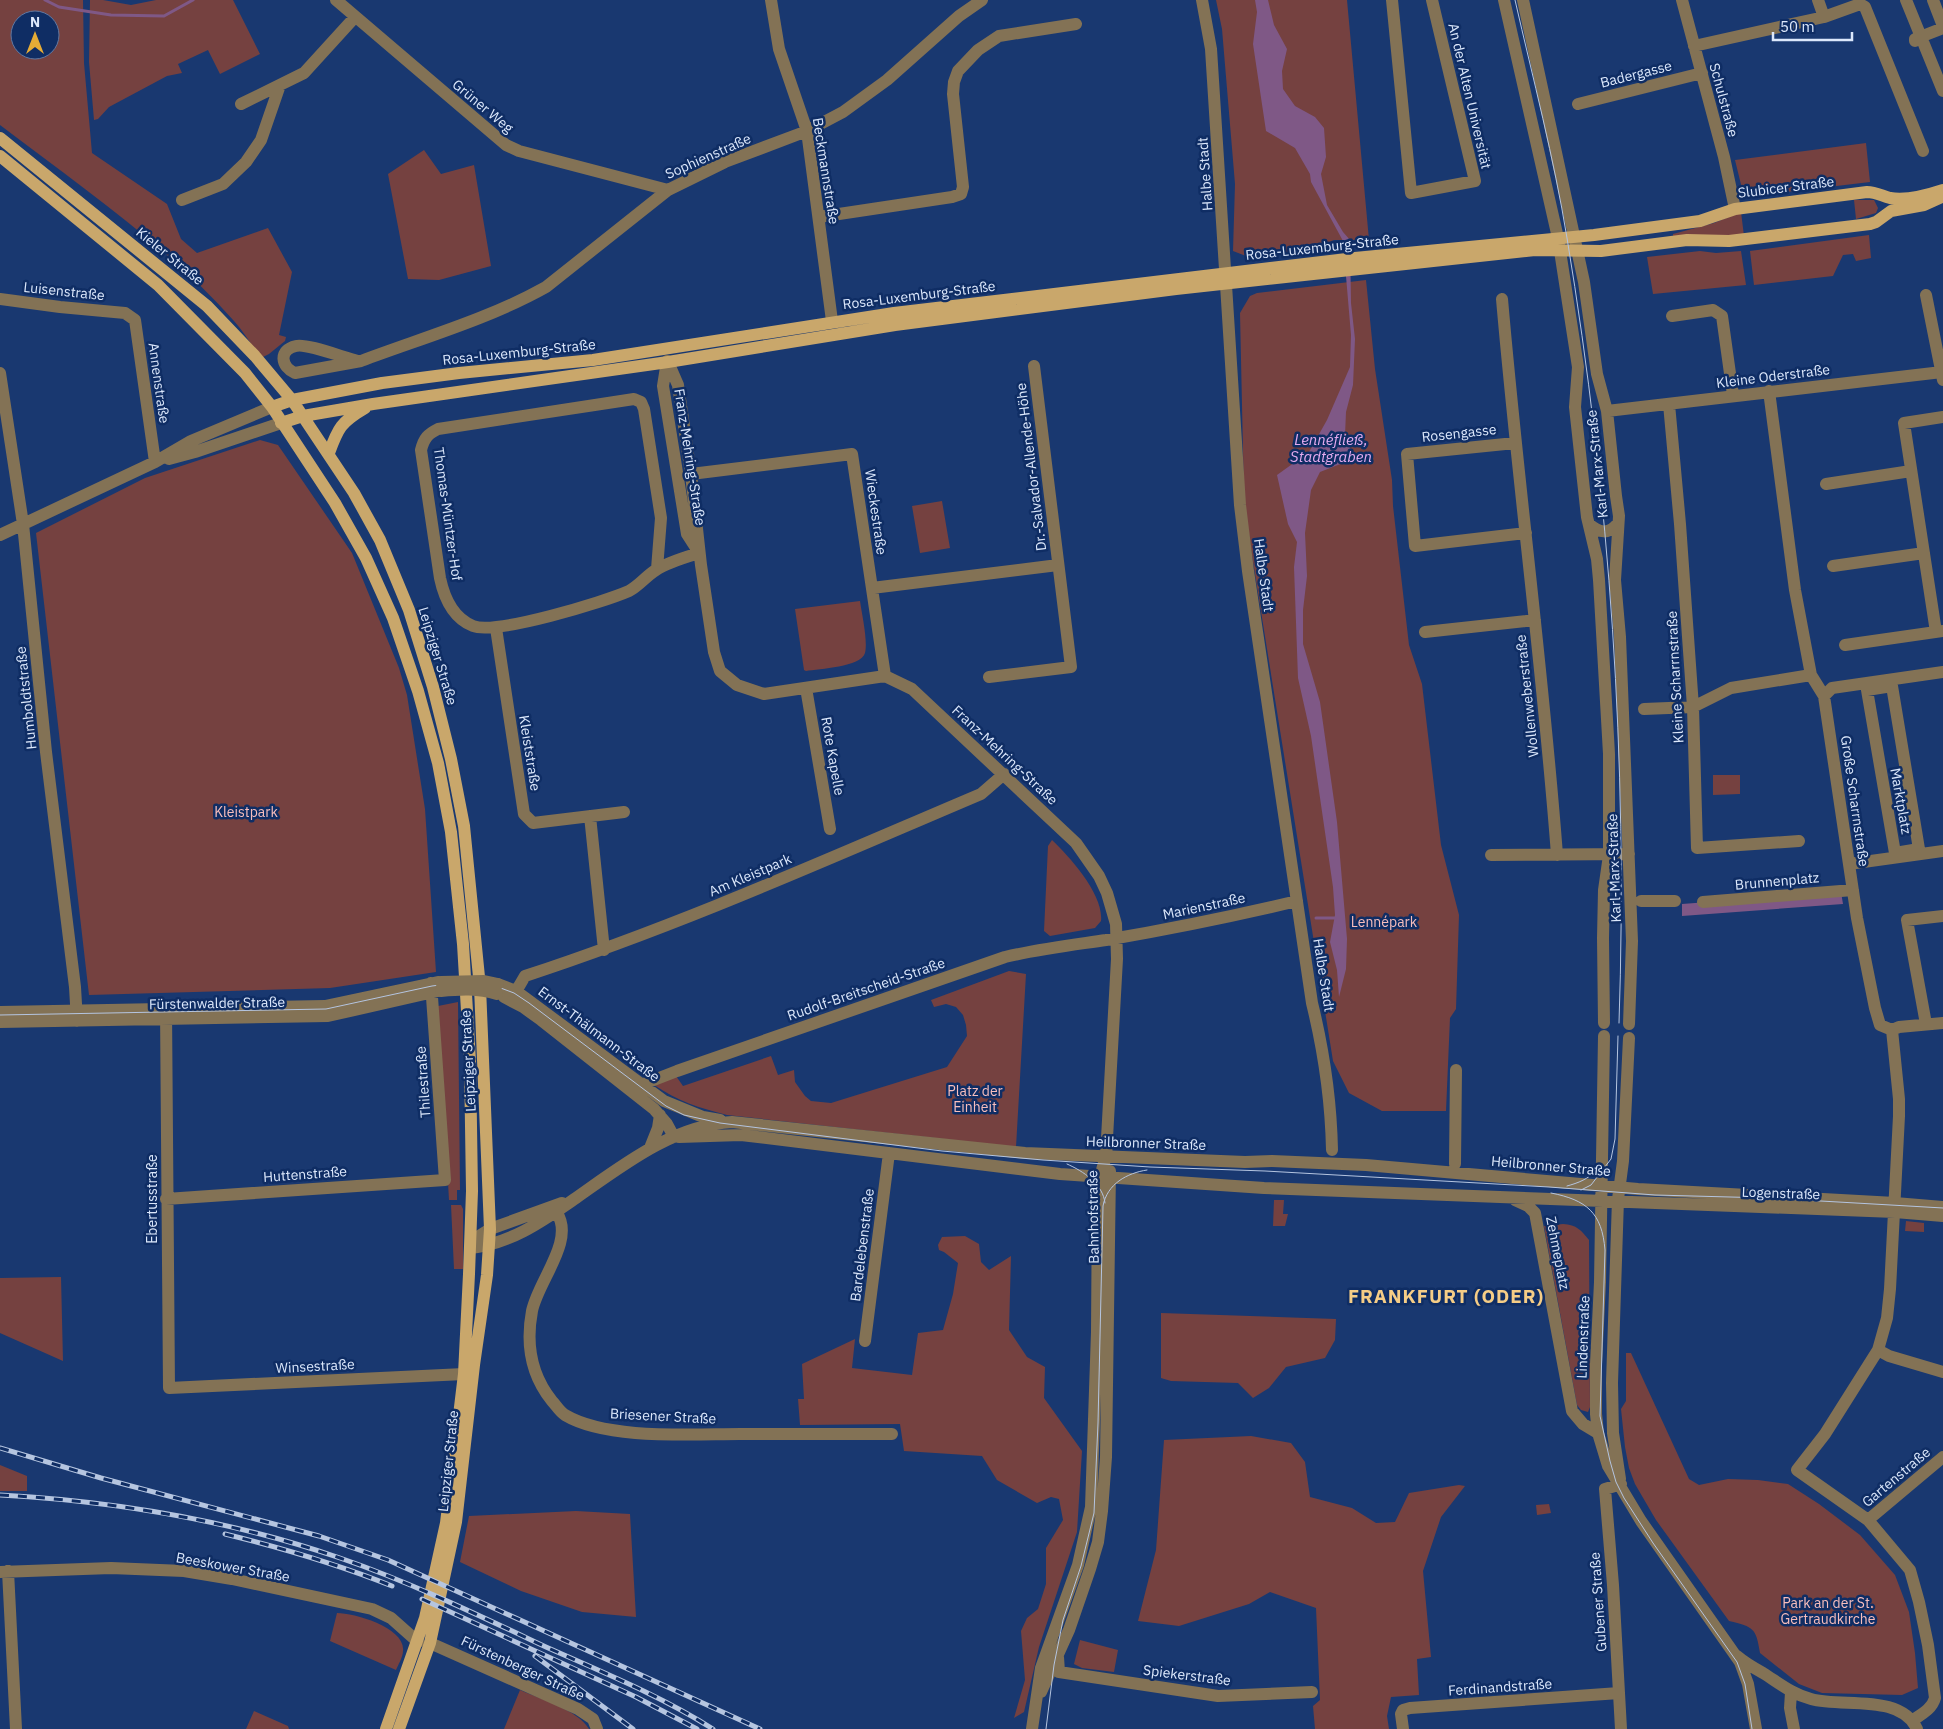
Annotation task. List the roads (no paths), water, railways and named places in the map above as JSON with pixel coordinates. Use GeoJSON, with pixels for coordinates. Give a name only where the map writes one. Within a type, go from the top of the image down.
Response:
{"type":"FeatureCollection","features":[{"type":"Feature","properties":{"kind":"main road","name":"Kieler Straße"},"geometry":{"type":"LineString","coordinates":[[0,138],[208,306],[255,356],[303,416]]}},
{"type":"Feature","properties":{"kind":"main road"},"geometry":{"type":"LineString","coordinates":[[0,156],[158,285],[245,373],[272,407],[280,423]]}},
{"type":"Feature","properties":{"kind":"main road","name":"Slubicer Straße"},"geometry":{"type":"LineString","coordinates":[[1574,237],[1700,221],[1735,209],[1867,192],[1896,198],[1911,197],[1943,190]]}},
{"type":"Feature","properties":{"kind":"main road"},"geometry":{"type":"LineString","coordinates":[[1884,196],[1888,208],[1885,215]]}},
{"type":"Feature","properties":{"kind":"main road"},"geometry":{"type":"LineString","coordinates":[[1577,250],[1601,252],[1687,240],[1729,242],[1752,240],[1870,224],[1896,210],[1924,205],[1943,196]]}},
{"type":"Feature","properties":{"kind":"main road","name":"Rosa-Luxemburg-Straße"},"geometry":{"type":"LineString","coordinates":[[272,407],[292,400],[382,383],[459,373],[593,360],[667,356],[832,321],[1330,266],[1559,244],[1574,237]]}},
{"type":"Feature","properties":{"kind":"main road","name":"Rosa-Luxemburg-Straße"},"geometry":{"type":"LineString","coordinates":[[1559,244],[1577,250]]}},
{"type":"Feature","properties":{"kind":"main road","name":"Rosa-Luxemburg-Straße"},"geometry":{"type":"LineString","coordinates":[[280,423],[303,416],[667,356],[1227,278]]}},
{"type":"Feature","properties":{"kind":"main road"},"geometry":{"type":"LineString","coordinates":[[825,335],[830,330],[832,321]]}},
{"type":"Feature","properties":{"kind":"main road"},"geometry":{"type":"LineString","coordinates":[[329,453],[340,426],[373,404]]}},
{"type":"Feature","properties":{"kind":"main road","name":"Leipziger Straße"},"geometry":{"type":"LineString","coordinates":[[303,416],[329,453],[380,540],[409,610],[433,687],[451,759],[464,826],[480,987],[490,1229],[489,1246],[456,1522],[399,1729]]}},
{"type":"Feature","properties":{"kind":"main road","name":"Leipziger Straße"},"geometry":{"type":"LineString","coordinates":[[280,423],[335,503],[366,558],[393,618],[418,691],[438,764],[451,832],[463,944],[470,1061],[472,1192],[464,1374],[446,1523],[425,1618],[424,1642],[386,1729]]}},
{"type":"Feature","properties":{"kind":"street","name":"Grüner Weg"},"geometry":{"type":"LineString","coordinates":[[336,0],[506,145],[520,151],[668,190]]}},
{"type":"Feature","properties":{"kind":"street","name":"Beckmannstraße"},"geometry":{"type":"LineString","coordinates":[[771,0],[780,48],[807,130],[832,321]]}},
{"type":"Feature","properties":{"kind":"street","name":"Sophienstraße"},"geometry":{"type":"LineString","coordinates":[[358,361],[306,346],[296,346],[287,350],[283,356],[284,364],[289,371],[295,373],[358,361],[494,311],[536,293],[668,190],[725,162],[807,130],[836,116],[887,80],[959,16],[982,0]]}},
{"type":"Feature","properties":{"kind":"street","name":"Halbe Stadt"},"geometry":{"type":"LineString","coordinates":[[1202,0],[1211,49],[1240,505],[1312,1003],[1323,1052],[1332,1113],[1332,1150]]}},
{"type":"Feature","properties":{"kind":"street","name":"An der Alten Universität"},"geometry":{"type":"LineString","coordinates":[[1392,0],[1411,193],[1475,181],[1432,0]]}},
{"type":"Feature","properties":{"kind":"street","name":"Karl-Marx-Straße"},"geometry":{"type":"LineString","coordinates":[[1504,0],[1559,244],[1578,367],[1575,407],[1589,524],[1597,559],[1609,754],[1610,855],[1604,890],[1603,1186]]}},
{"type":"Feature","properties":{"kind":"street","name":"Karl-Marx-Straße"},"geometry":{"type":"LineString","coordinates":[[1523,0],[1584,282],[1597,374],[1607,411],[1618,523],[1615,580],[1620,637],[1632,941],[1630,1024]]}},
{"type":"Feature","properties":{"kind":"street","name":"Schulstraße"},"geometry":{"type":"LineString","coordinates":[[1682,0],[1724,157],[1735,209]]}},
{"type":"Feature","properties":{"kind":"street"},"geometry":{"type":"LineString","coordinates":[[1818,0],[1824,18]]}},
{"type":"Feature","properties":{"kind":"street"},"geometry":{"type":"LineString","coordinates":[[1906,0],[1919,42],[1943,91]]}},
{"type":"Feature","properties":{"kind":"street"},"geometry":{"type":"LineString","coordinates":[[1919,42],[1943,27],[1933,0]]}},
{"type":"Feature","properties":{"kind":"street"},"geometry":{"type":"LineString","coordinates":[[1694,46],[1824,18],[1860,4],[1866,7],[1923,150]]}},
{"type":"Feature","properties":{"kind":"street"},"geometry":{"type":"LineString","coordinates":[[241,104],[304,73],[355,17]]}},
{"type":"Feature","properties":{"kind":"street"},"geometry":{"type":"LineString","coordinates":[[819,217],[952,197],[961,194],[963,187],[953,94],[954,82],[958,71],[978,50],[999,36],[1076,24]]}},
{"type":"Feature","properties":{"kind":"street","name":"Badergasse"},"geometry":{"type":"LineString","coordinates":[[1578,104],[1702,73]]}},
{"type":"Feature","properties":{"kind":"street"},"geometry":{"type":"LineString","coordinates":[[182,200],[223,184],[246,162],[260,140],[270,117],[280,85]]}},
{"type":"Feature","properties":{"kind":"street"},"geometry":{"type":"LineString","coordinates":[[1926,295],[1942,376]]}},
{"type":"Feature","properties":{"kind":"street","name":"Luisenstraße"},"geometry":{"type":"LineString","coordinates":[[0,299],[125,313]]}},
{"type":"Feature","properties":{"kind":"street","name":"Wollenweberstraße"},"geometry":{"type":"LineString","coordinates":[[1502,299],[1557,855]]}},
{"type":"Feature","properties":{"kind":"street"},"geometry":{"type":"LineString","coordinates":[[1672,316],[1713,310],[1722,316],[1733,396]]}},
{"type":"Feature","properties":{"kind":"street","name":"Annenstraße"},"geometry":{"type":"LineString","coordinates":[[125,313],[135,320],[155,462]]}},
{"type":"Feature","properties":{"kind":"street","name":"Franz-Mehring-Straße"},"geometry":{"type":"LineString","coordinates":[[667,356],[678,385],[691,474],[699,553],[714,652],[720,671],[737,686],[764,694],[885,676],[912,689],[1054,821],[1087,856],[1099,876],[1110,901],[1116,924],[1117,959],[1106,1156]]}},
{"type":"Feature","properties":{"kind":"street","name":"Franz-Mehring-Straße"},"geometry":{"type":"LineString","coordinates":[[667,356],[663,386],[687,534],[699,553]]}},
{"type":"Feature","properties":{"kind":"street","name":"Dr.-Salvador-Allende-Höhe"},"geometry":{"type":"LineString","coordinates":[[989,677],[1071,667],[1034,366]]}},
{"type":"Feature","properties":{"kind":"street","name":"Humboldtstraße"},"geometry":{"type":"LineString","coordinates":[[0,373],[23,524],[46,752],[75,988],[76,1016]]}},
{"type":"Feature","properties":{"kind":"street","name":"Kleine Oderstraße"},"geometry":{"type":"LineString","coordinates":[[1607,411],[1770,391],[1942,376]]}},
{"type":"Feature","properties":{"kind":"street","name":"Große Scharrnstraße"},"geometry":{"type":"LineString","coordinates":[[1770,391],[1795,590],[1811,675],[1824,696],[1853,890],[1875,1008],[1880,1025],[1892,1030]]}},
{"type":"Feature","properties":{"kind":"street","name":"Thomas-Müntzer-Hof"},"geometry":{"type":"LineString","coordinates":[[657,569],[661,518],[644,409],[640,402],[634,400],[438,429],[428,434],[421,450],[440,578],[445,598],[457,614],[471,625],[478,628],[496,628],[592,605],[629,590],[641,583],[657,569],[699,553]]}},
{"type":"Feature","properties":{"kind":"street","name":"Kleine Scharrnstraße"},"geometry":{"type":"LineString","coordinates":[[1669,404],[1693,707],[1697,848],[1799,841]]}},
{"type":"Feature","properties":{"kind":"street"},"geometry":{"type":"LineString","coordinates":[[0,535],[155,462],[191,441],[272,407]]}},
{"type":"Feature","properties":{"kind":"street"},"geometry":{"type":"LineString","coordinates":[[1845,645],[1940,632],[1924,553],[1904,423],[1943,417]]}},
{"type":"Feature","properties":{"kind":"street"},"geometry":{"type":"LineString","coordinates":[[155,462],[195,452],[280,423]]}},
{"type":"Feature","properties":{"kind":"street","name":"Rosengasse"},"geometry":{"type":"LineString","coordinates":[[1515,443],[1406,454],[1415,546],[1526,534]]}},
{"type":"Feature","properties":{"kind":"street","name":"Wieckestraße"},"geometry":{"type":"LineString","coordinates":[[691,474],[852,454],[885,676]]}},
{"type":"Feature","properties":{"kind":"street"},"geometry":{"type":"LineString","coordinates":[[1826,484],[1911,471]]}},
{"type":"Feature","properties":{"kind":"street"},"geometry":{"type":"LineString","coordinates":[[1589,524],[1602,532],[1610,531],[1618,523]]}},
{"type":"Feature","properties":{"kind":"street"},"geometry":{"type":"LineString","coordinates":[[1833,566],[1924,553]]}},
{"type":"Feature","properties":{"kind":"street","name":"Dr.-Salvador-Allende-Höhe"},"geometry":{"type":"LineString","coordinates":[[872,588],[1058,565]]}},
{"type":"Feature","properties":{"kind":"street"},"geometry":{"type":"LineString","coordinates":[[1425,632],[1535,620]]}},
{"type":"Feature","properties":{"kind":"street","name":"Kleiststraße"},"geometry":{"type":"LineString","coordinates":[[496,628],[524,814],[533,823],[624,812]]}},
{"type":"Feature","properties":{"kind":"street"},"geometry":{"type":"LineString","coordinates":[[1824,696],[1832,688],[1943,672]]}},
{"type":"Feature","properties":{"kind":"street"},"geometry":{"type":"LineString","coordinates":[[1644,709],[1693,707],[1731,688],[1811,675]]}},
{"type":"Feature","properties":{"kind":"street","name":"Marktplatz"},"geometry":{"type":"LineString","coordinates":[[1892,686],[1920,849],[1895,853],[1867,690],[1892,686]]}},
{"type":"Feature","properties":{"kind":"street","name":"Rote Kapelle"},"geometry":{"type":"LineString","coordinates":[[806,688],[830,829]]}},
{"type":"Feature","properties":{"kind":"street","name":"Am Kleistpark"},"geometry":{"type":"LineString","coordinates":[[513,995],[525,976],[604,950],[716,906],[981,794],[1004,774]]}},
{"type":"Feature","properties":{"kind":"street"},"geometry":{"type":"LineString","coordinates":[[590,816],[604,950]]}},
{"type":"Feature","properties":{"kind":"street"},"geometry":{"type":"LineString","coordinates":[[1849,864],[1943,850]]}},
{"type":"Feature","properties":{"kind":"street"},"geometry":{"type":"LineString","coordinates":[[1491,855],[1629,854]]}},
{"type":"Feature","properties":{"kind":"street","name":"Brunnenplatz"},"geometry":{"type":"LineString","coordinates":[[1703,902],[1853,890]]}},
{"type":"Feature","properties":{"kind":"street","name":"Marienstraße"},"geometry":{"type":"LineString","coordinates":[[1116,938],[1215,920],[1297,901]]}},
{"type":"Feature","properties":{"kind":"street"},"geometry":{"type":"LineString","coordinates":[[1641,901],[1675,901]]}},
{"type":"Feature","properties":{"kind":"street"},"geometry":{"type":"LineString","coordinates":[[1926,1024],[1907,920],[1943,916]]}},
{"type":"Feature","properties":{"kind":"street","name":"Rudolf-Breitscheid-Straße"},"geometry":{"type":"LineString","coordinates":[[637,1089],[967,969],[1005,957],[1034,950],[1116,938]]}},
{"type":"Feature","properties":{"kind":"street","name":"Fürstenwalder Straße"},"geometry":{"type":"LineString","coordinates":[[0,1022],[76,1016],[166,1014],[328,1016],[436,987],[486,991],[498,989]]}},
{"type":"Feature","properties":{"kind":"street","name":"Thilestraße"},"geometry":{"type":"LineString","coordinates":[[436,987],[445,1180]]}},
{"type":"Feature","properties":{"kind":"street","name":"Ernst-Thälmann-Straße"},"geometry":{"type":"LineString","coordinates":[[498,989],[513,995],[637,1089],[667,1124],[674,1137]]}},
{"type":"Feature","properties":{"kind":"street","name":"Fürstenwalder Straße"},"geometry":{"type":"LineString","coordinates":[[0,1012],[76,1016]]}},
{"type":"Feature","properties":{"kind":"street","name":"Ebertusstraße"},"geometry":{"type":"LineString","coordinates":[[166,1014],[169,1388]]}},
{"type":"Feature","properties":{"kind":"street"},"geometry":{"type":"LineString","coordinates":[[1736,1654],[1743,1661],[1791,1692],[1812,1699],[1873,1704],[1900,1711],[1915,1725],[1934,1704],[1935,1698],[1928,1645],[1910,1570],[1868,1520],[1797,1470],[1825,1434],[1878,1350],[1888,1308],[1895,1208],[1899,1099],[1892,1030],[1899,1027],[1943,1023]]}},
{"type":"Feature","properties":{"kind":"street"},"geometry":{"type":"LineString","coordinates":[[1620,1187],[1624,1161],[1629,1038]]}},
{"type":"Feature","properties":{"kind":"street"},"geometry":{"type":"LineString","coordinates":[[1455,1164],[1456,1070]]}},
{"type":"Feature","properties":{"kind":"street","name":"Ernst-Thälmann-Straße"},"geometry":{"type":"LineString","coordinates":[[637,1089],[703,1117],[732,1122]]}},
{"type":"Feature","properties":{"kind":"street"},"geometry":{"type":"LineString","coordinates":[[674,1137],[682,1129],[685,1120],[681,1108]]}},
{"type":"Feature","properties":{"kind":"street"},"geometry":{"type":"LineString","coordinates":[[650,1148],[658,1128],[660,1116]]}},
{"type":"Feature","properties":{"kind":"street","name":"Heilbronner Straße"},"geometry":{"type":"LineString","coordinates":[[470,1248],[489,1246],[523,1232],[556,1213],[650,1148],[692,1129],[732,1122],[1023,1153],[1366,1165],[1620,1187]]}},
{"type":"Feature","properties":{"kind":"street","name":"Heilbronner Straße"},"geometry":{"type":"LineString","coordinates":[[674,1137],[740,1136],[1105,1177],[1264,1188],[1618,1202]]}},
{"type":"Feature","properties":{"kind":"street","name":"Bardelebenstraße"},"geometry":{"type":"LineString","coordinates":[[865,1341],[889,1153]]}},
{"type":"Feature","properties":{"kind":"street","name":"Bahnhofstraße"},"geometry":{"type":"LineString","coordinates":[[1032,1729],[1041,1668],[1078,1565],[1091,1507],[1106,1156]]}},
{"type":"Feature","properties":{"kind":"street","name":"Bahnhofstraße"},"geometry":{"type":"LineString","coordinates":[[1036,1703],[1072,1621],[1096,1551],[1105,1490],[1105,1177]]}},
{"type":"Feature","properties":{"kind":"street","name":"Huttenstraße"},"geometry":{"type":"LineString","coordinates":[[166,1199],[445,1180]]}},
{"type":"Feature","properties":{"kind":"street","name":"Lindenstraße"},"geometry":{"type":"LineString","coordinates":[[1603,1186],[1596,1364],[1598,1433],[1608,1466],[1621,1484],[1649,1534],[1736,1654],[1748,1684],[1756,1729]]}},
{"type":"Feature","properties":{"kind":"street","name":"Lindenstraße"},"geometry":{"type":"LineString","coordinates":[[1620,1187],[1612,1409],[1613,1433],[1621,1484]]}},
{"type":"Feature","properties":{"kind":"street","name":"Logenstraße"},"geometry":{"type":"LineString","coordinates":[[1620,1187],[1895,1208],[1943,1216]]}},
{"type":"Feature","properties":{"kind":"street","name":"Zehmeplatz"},"geometry":{"type":"LineString","coordinates":[[1512,1198],[1528,1206],[1536,1213],[1572,1411],[1583,1424],[1598,1433]]}},
{"type":"Feature","properties":{"kind":"street","name":"Heilbronner Straße"},"geometry":{"type":"LineString","coordinates":[[470,1248],[480,1236],[490,1229],[574,1199]]}},
{"type":"Feature","properties":{"kind":"street","name":"Logenstraße"},"geometry":{"type":"LineString","coordinates":[[1618,1202],[1895,1208],[1943,1207]]}},
{"type":"Feature","properties":{"kind":"street","name":"Briesener Straße"},"geometry":{"type":"LineString","coordinates":[[556,1213],[562,1221],[562,1241],[535,1298],[530,1322],[529,1344],[533,1366],[544,1391],[562,1414],[581,1423],[602,1428],[656,1433],[892,1434]]}},
{"type":"Feature","properties":{"kind":"street"},"geometry":{"type":"LineString","coordinates":[[1878,1350],[1889,1356],[1943,1372]]}},
{"type":"Feature","properties":{"kind":"street","name":"Winsestraße"},"geometry":{"type":"LineString","coordinates":[[169,1388],[464,1374]]}},
{"type":"Feature","properties":{"kind":"street","name":"Gartenstraße"},"geometry":{"type":"LineString","coordinates":[[1868,1520],[1943,1457]]}},
{"type":"Feature","properties":{"kind":"street","name":"Gubener Straße"},"geometry":{"type":"LineString","coordinates":[[1621,1484],[1605,1489],[1613,1585],[1621,1729]]}},
{"type":"Feature","properties":{"kind":"street","name":"Beeskower Straße"},"geometry":{"type":"LineString","coordinates":[[4,1571],[111,1568],[184,1571],[232,1579],[372,1609],[391,1618],[424,1642]]}},
{"type":"Feature","properties":{"kind":"street"},"geometry":{"type":"LineString","coordinates":[[4,1571],[16,1729]]}},
{"type":"Feature","properties":{"kind":"street","name":"Bahnhofstraße"},"geometry":{"type":"LineString","coordinates":[[1057,1624],[1059,1672]]}},
{"type":"Feature","properties":{"kind":"street","name":"Fürstenberger Straße"},"geometry":{"type":"LineString","coordinates":[[424,1642],[578,1708],[593,1719],[597,1729]]}},
{"type":"Feature","properties":{"kind":"street","name":"Spiekerstraße"},"geometry":{"type":"LineString","coordinates":[[1059,1672],[1218,1696],[1312,1692]]}},
{"type":"Feature","properties":{"kind":"street"},"geometry":{"type":"LineString","coordinates":[[1791,1692],[1790,1708],[1794,1729]]}},
{"type":"Feature","properties":{"kind":"street","name":"Ferdinandstraße"},"geometry":{"type":"LineString","coordinates":[[1403,1729],[1401,1714],[1404,1710],[1410,1708],[1619,1694]]}},
{"type":"Feature","properties":{"kind":"water","name":"Lennéfließ, Stadtgraben"},"geometry":{"type":"Polygon","coordinates":[[[1255,0],[1268,0],[1274,25],[1287,49],[1282,71],[1283,89],[1295,106],[1315,117],[1324,128],[1326,157],[1321,174],[1327,205],[1350,240],[1351,303],[1355,339],[1353,385],[1346,412],[1345,435],[1356,463],[1343,463],[1320,472],[1311,490],[1305,533],[1307,576],[1303,610],[1303,644],[1320,702],[1337,822],[1347,939],[1346,969],[1339,997],[1337,970],[1330,942],[1335,915],[1333,887],[1311,736],[1298,678],[1294,567],[1297,542],[1288,524],[1277,475],[1309,452],[1327,420],[1350,367],[1351,335],[1343,241],[1295,148],[1266,131],[1253,44],[1257,12],[1255,0]]]}},
{"type":"Feature","properties":{"kind":"water"},"geometry":{"type":"Polygon","coordinates":[[[1841,892],[1843,904],[1682,916],[1682,904],[1841,892]]]}},
{"type":"Feature","properties":{"kind":"waterway"},"geometry":{"type":"LineString","coordinates":[[45,0],[59,7],[111,15],[164,16],[193,0]]}},
{"type":"Feature","properties":{"kind":"waterway"},"geometry":{"type":"LineString","coordinates":[[1316,918],[1335,918]]}},
{"type":"Feature","properties":{"kind":"tram line"},"geometry":{"type":"LineString","coordinates":[[1515,0],[1550,148],[1562,208],[1582,335],[1605,531],[1613,629],[1621,826],[1619,1023]]}},
{"type":"Feature","properties":{"kind":"tram line"},"geometry":{"type":"LineString","coordinates":[[0,1015],[326,1009],[432,986],[463,982],[485,983],[514,993],[529,1003],[666,1106],[684,1115],[720,1123],[942,1151],[1043,1160],[1549,1187],[1655,1195],[1768,1198],[1943,1208]]}},
{"type":"Feature","properties":{"kind":"tram line"},"geometry":{"type":"LineString","coordinates":[[1581,1190],[1591,1185],[1611,1159],[1615,1139],[1618,1036]]}},
{"type":"Feature","properties":{"kind":"tram line"},"geometry":{"type":"LineString","coordinates":[[1067,1164],[1086,1174],[1096,1184],[1105,1203]]}},
{"type":"Feature","properties":{"kind":"tram line"},"geometry":{"type":"LineString","coordinates":[[1046,1729],[1054,1665],[1063,1620],[1081,1566],[1094,1513],[1103,1206],[1105,1198],[1119,1181],[1132,1174],[1147,1170]]}},
{"type":"Feature","properties":{"kind":"tram line"},"geometry":{"type":"LineString","coordinates":[[1567,1186],[1583,1180],[1596,1170]]}},
{"type":"Feature","properties":{"kind":"tram line"},"geometry":{"type":"LineString","coordinates":[[1551,1193],[1583,1204],[1596,1218],[1603,1237],[1605,1250],[1600,1416],[1616,1482],[1653,1543],[1737,1662],[1745,1684],[1752,1729]]}},
{"type":"Feature","properties":{"kind":"railway"},"geometry":{"type":"LineString","coordinates":[[0,1448],[101,1478],[319,1536],[388,1560],[760,1729]]}},
{"type":"Feature","properties":{"kind":"railway"},"geometry":{"type":"LineString","coordinates":[[0,1495],[86,1502],[172,1515],[257,1533],[340,1558],[418,1588],[610,1675],[673,1706],[713,1729]]}},
{"type":"Feature","properties":{"kind":"railway"},"geometry":{"type":"LineString","coordinates":[[225,1534],[309,1557],[392,1586]]}},
{"type":"Feature","properties":{"kind":"railway"},"geometry":{"type":"LineString","coordinates":[[422,1599],[636,1697],[697,1729]]}},
{"type":"Feature","properties":{"kind":"railway"},"geometry":{"type":"LineString","coordinates":[[535,1656],[633,1729]]}},
{"type":"Feature","properties":{"kind":"district","name":"FRANKFURT (ODER)"},"geometry":{"type":"Point","coordinates":[1446,1296]}},
{"type":"Feature","properties":{"kind":"park label","name":"Kleistpark"},"geometry":{"type":"Point","coordinates":[246,812]}},
{"type":"Feature","properties":{"kind":"park label","name":"Lennépark"},"geometry":{"type":"Point","coordinates":[1384,922]}},
{"type":"Feature","properties":{"kind":"park label","name":"Platz der Einheit"},"geometry":{"type":"Point","coordinates":[975,1100]}},
{"type":"Feature","properties":{"kind":"park label","name":"Park an der St. Gertraudkirche"},"geometry":{"type":"Point","coordinates":[1828,1612]}}]}
